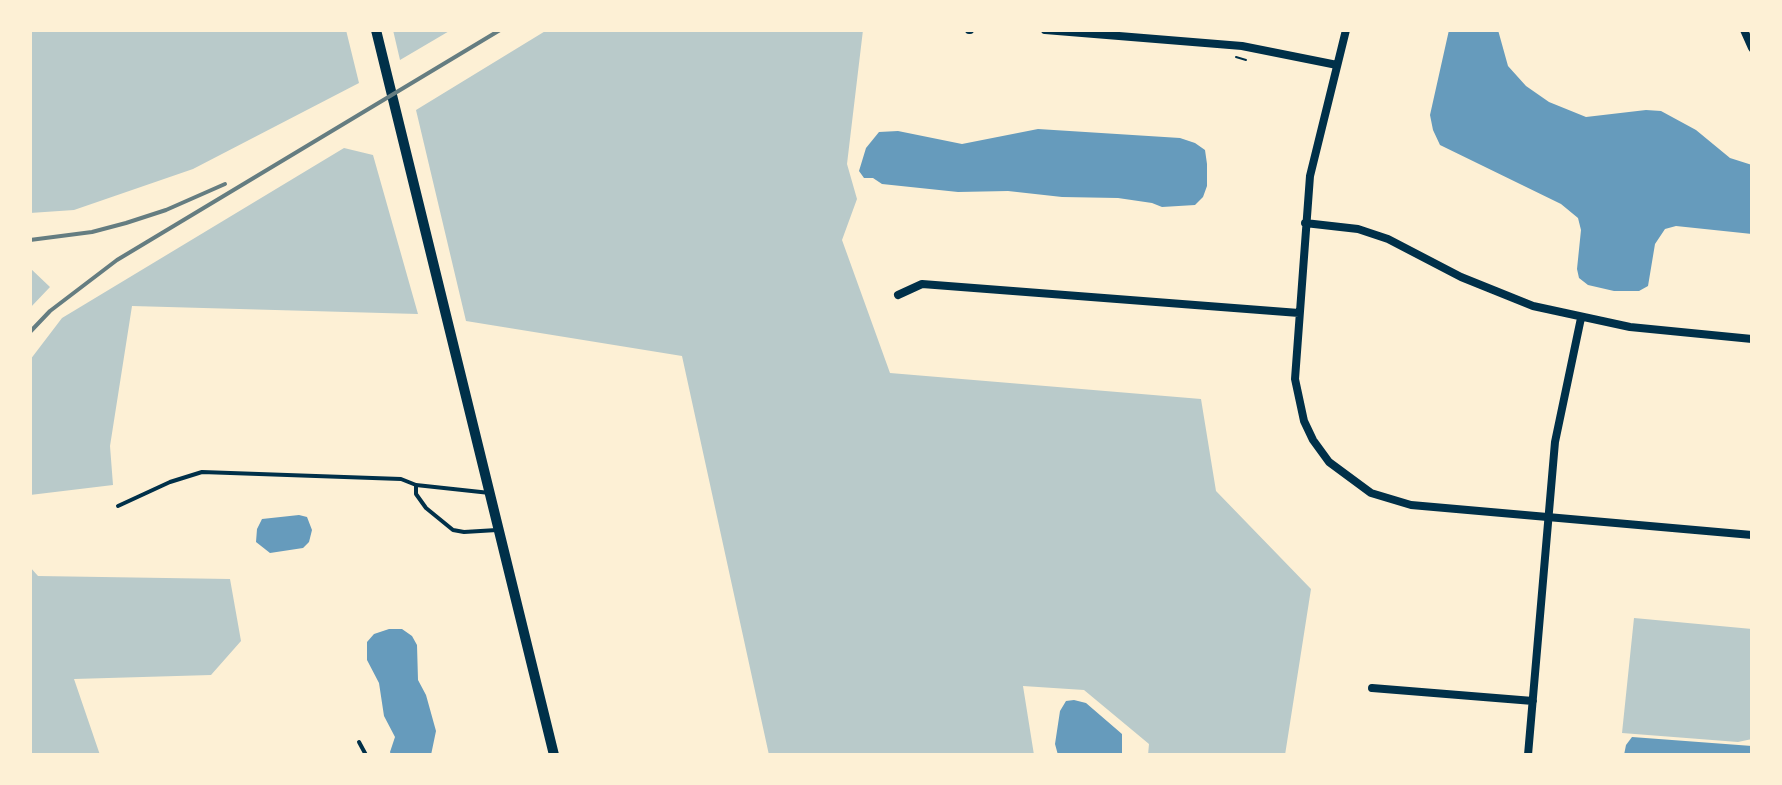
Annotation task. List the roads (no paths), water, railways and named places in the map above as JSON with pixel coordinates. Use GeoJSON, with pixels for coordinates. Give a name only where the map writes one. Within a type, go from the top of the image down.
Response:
{"type":"FeatureCollection","features":[{"type":"Feature","properties":{"kind":"street"},"geometry":{"type":"LineString","coordinates":[[376,30],[554,755]]}},
{"type":"Feature","properties":{"kind":"street"},"geometry":{"type":"LineString","coordinates":[[1045,30],[1242,46],[1337,65]]}},
{"type":"Feature","properties":{"kind":"street"},"geometry":{"type":"LineString","coordinates":[[1346,30],[1310,176],[1295,379],[1298,401],[1313,440],[1329,462],[1352,481],[1389,500],[1411,505],[1752,535]]}},
{"type":"Feature","properties":{"kind":"street"},"geometry":{"type":"LineString","coordinates":[[1744,30],[1752,48]]}},
{"type":"Feature","properties":{"kind":"street"},"geometry":{"type":"LineString","coordinates":[[1305,223],[1358,229],[1388,239],[1461,277],[1533,306],[1581,318],[1659,331],[1752,339]]}},
{"type":"Feature","properties":{"kind":"street"},"geometry":{"type":"LineString","coordinates":[[898,295],[922,284],[1299,313]]}},
{"type":"Feature","properties":{"kind":"street"},"geometry":{"type":"LineString","coordinates":[[1528,755],[1548,517],[1561,407],[1581,318]]}},
{"type":"Feature","properties":{"kind":"street"},"geometry":{"type":"LineString","coordinates":[[1372,688],[1533,701]]}},
{"type":"Feature","properties":{"kind":"lane"},"geometry":{"type":"LineString","coordinates":[[118,506],[170,482],[202,472],[401,479],[416,485],[490,493]]}},
{"type":"Feature","properties":{"kind":"lane"},"geometry":{"type":"LineString","coordinates":[[416,485],[416,494],[426,508],[453,530],[499,530]]}},
{"type":"Feature","properties":{"kind":"lane"},"geometry":{"type":"LineString","coordinates":[[359,742],[366,755]]}},
{"type":"Feature","properties":{"kind":"water"},"geometry":{"type":"Polygon","coordinates":[[[1449,30],[1498,30],[1508,66],[1526,86],[1549,102],[1586,117],[1661,111],[1696,130],[1730,158],[1752,165],[1752,234],[1676,226],[1665,229],[1655,244],[1648,286],[1639,291],[1614,291],[1588,285],[1579,278],[1577,269],[1581,230],[1578,218],[1561,204],[1440,145],[1430,115],[1449,30]]]}},
{"type":"Feature","properties":{"kind":"water"},"geometry":{"type":"Polygon","coordinates":[[[1038,129],[1180,138],[1195,143],[1205,150],[1207,186],[1203,197],[1195,205],[1162,207],[1118,198],[1062,197],[1008,191],[958,192],[882,184],[873,178],[864,178],[859,171],[866,148],[879,132],[898,131],[962,144],[1038,129]]]}},
{"type":"Feature","properties":{"kind":"water"},"geometry":{"type":"Polygon","coordinates":[[[307,517],[312,530],[309,542],[303,548],[270,553],[256,542],[262,519],[307,517]]]}},
{"type":"Feature","properties":{"kind":"water"},"geometry":{"type":"Polygon","coordinates":[[[402,629],[412,636],[417,645],[418,680],[426,695],[436,731],[431,755],[391,755],[390,752],[395,737],[384,716],[379,683],[367,660],[367,642],[374,634],[402,629]]]}},
{"type":"Feature","properties":{"kind":"water"},"geometry":{"type":"Polygon","coordinates":[[[1066,701],[1086,703],[1122,734],[1122,755],[1058,755],[1055,744],[1060,711],[1066,701]]]}},
{"type":"Feature","properties":{"kind":"water"},"geometry":{"type":"Polygon","coordinates":[[[1632,737],[1752,746],[1752,755],[1624,755],[1632,737]]]}},
{"type":"Feature","properties":{"kind":"railway"},"geometry":{"type":"LineString","coordinates":[[30,332],[50,311],[117,260],[500,30]]}},
{"type":"Feature","properties":{"kind":"railway"},"geometry":{"type":"LineString","coordinates":[[30,240],[92,232],[126,223],[166,210],[225,184]]}}]}
